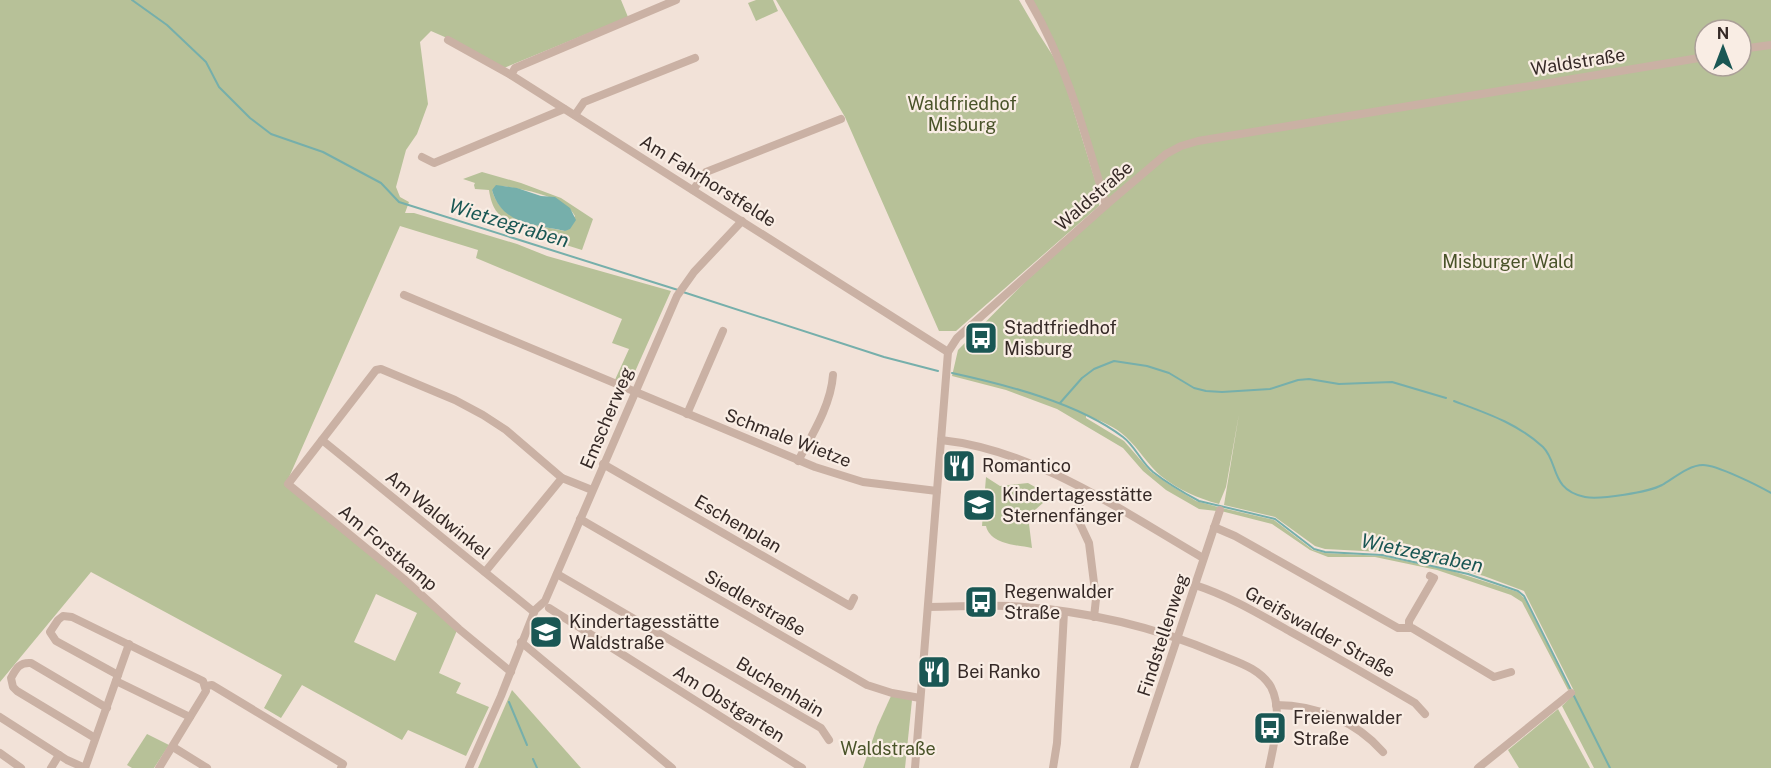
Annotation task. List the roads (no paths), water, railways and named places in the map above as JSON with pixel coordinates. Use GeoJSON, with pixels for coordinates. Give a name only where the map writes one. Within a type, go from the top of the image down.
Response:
{"type":"FeatureCollection","features":[{"type":"Feature","properties":{"kind":"street"},"geometry":{"type":"LineString","coordinates":[[511,75],[515,68],[676,0]]}},
{"type":"Feature","properties":{"kind":"street"},"geometry":{"type":"LineString","coordinates":[[1029,0],[1046,28],[1062,65],[1106,205]]}},
{"type":"Feature","properties":{"kind":"street","name":"Am Fahrhorstfelde"},"geometry":{"type":"LineString","coordinates":[[448,40],[511,75],[948,352]]}},
{"type":"Feature","properties":{"kind":"street"},"geometry":{"type":"LineString","coordinates":[[1753,48],[1771,45]]}},
{"type":"Feature","properties":{"kind":"street"},"geometry":{"type":"LineString","coordinates":[[575,115],[584,102],[695,58]]}},
{"type":"Feature","properties":{"kind":"street","name":"Waldstraße"},"geometry":{"type":"LineString","coordinates":[[948,352],[957,338],[1106,205],[1166,154],[1181,146],[1198,141],[1693,59]]}},
{"type":"Feature","properties":{"kind":"street"},"geometry":{"type":"LineString","coordinates":[[422,157],[434,163],[564,109]]}},
{"type":"Feature","properties":{"kind":"street"},"geometry":{"type":"LineString","coordinates":[[693,190],[706,172],[840,118]]}},
{"type":"Feature","properties":{"kind":"street","name":"Emscherweg"},"geometry":{"type":"LineString","coordinates":[[521,642],[534,612],[545,601],[634,393],[683,286],[709,254],[742,221]]}},
{"type":"Feature","properties":{"kind":"street","name":"Schmale Wietze"},"geometry":{"type":"LineString","coordinates":[[404,295],[798,461],[863,482],[937,491]]}},
{"type":"Feature","properties":{"kind":"street"},"geometry":{"type":"LineString","coordinates":[[687,414],[723,331]]}},
{"type":"Feature","properties":{"kind":"street"},"geometry":{"type":"LineString","coordinates":[[915,768],[948,352]]}},
{"type":"Feature","properties":{"kind":"street"},"geometry":{"type":"LineString","coordinates":[[322,440],[374,372],[381,369],[483,415],[512,435],[562,478],[592,490]]}},
{"type":"Feature","properties":{"kind":"street"},"geometry":{"type":"LineString","coordinates":[[798,461],[826,402],[833,375]]}},
{"type":"Feature","properties":{"kind":"street","name":"Am Waldwinkel"},"geometry":{"type":"LineString","coordinates":[[322,440],[534,612]]}},
{"type":"Feature","properties":{"kind":"street","name":"Am Forstkamp"},"geometry":{"type":"LineString","coordinates":[[322,440],[288,484],[404,579],[511,672]]}},
{"type":"Feature","properties":{"kind":"street"},"geometry":{"type":"LineString","coordinates":[[941,440],[980,447],[1051,472],[1203,558]]}},
{"type":"Feature","properties":{"kind":"street","name":"Eschenplan"},"geometry":{"type":"LineString","coordinates":[[603,464],[850,606],[855,598]]}},
{"type":"Feature","properties":{"kind":"street"},"geometry":{"type":"LineString","coordinates":[[485,572],[562,478]]}},
{"type":"Feature","properties":{"kind":"street"},"geometry":{"type":"LineString","coordinates":[[1087,491],[1075,513],[1089,543],[1096,599],[1094,617]]}},
{"type":"Feature","properties":{"kind":"street","name":"Findstellenweg"},"geometry":{"type":"LineString","coordinates":[[1134,768],[1220,510]]}},
{"type":"Feature","properties":{"kind":"street","name":"Siedlerstraße"},"geometry":{"type":"LineString","coordinates":[[580,519],[867,685],[892,693],[920,698]]}},
{"type":"Feature","properties":{"kind":"street"},"geometry":{"type":"LineString","coordinates":[[1214,527],[1235,536],[1398,628],[1412,628],[1494,677],[1511,672]]}},
{"type":"Feature","properties":{"kind":"street","name":"Buchenhain"},"geometry":{"type":"LineString","coordinates":[[556,574],[821,728],[829,740]]}},
{"type":"Feature","properties":{"kind":"street"},"geometry":{"type":"LineString","coordinates":[[1409,628],[1408,621],[1434,578],[1430,576]]}},
{"type":"Feature","properties":{"kind":"street","name":"Greifswalder Straße"},"geometry":{"type":"LineString","coordinates":[[1195,585],[1218,592],[1238,602],[1415,703],[1425,714]]}},
{"type":"Feature","properties":{"kind":"street"},"geometry":{"type":"LineString","coordinates":[[928,607],[1010,606],[1094,617],[1178,638],[1254,670],[1269,685],[1276,705],[1269,768]]}},
{"type":"Feature","properties":{"kind":"street","name":"Am Obstgarten"},"geometry":{"type":"LineString","coordinates":[[549,608],[802,768]]}},
{"type":"Feature","properties":{"kind":"street"},"geometry":{"type":"LineString","coordinates":[[1053,768],[1059,717],[1064,612]]}},
{"type":"Feature","properties":{"kind":"street"},"geometry":{"type":"LineString","coordinates":[[159,768],[206,691],[203,681],[67,616],[60,618],[51,629],[51,635],[56,641],[117,678],[190,717]]}},
{"type":"Feature","properties":{"kind":"street"},"geometry":{"type":"LineString","coordinates":[[469,768],[511,672],[521,642],[672,768]]}},
{"type":"Feature","properties":{"kind":"street"},"geometry":{"type":"LineString","coordinates":[[0,717],[59,755],[85,768],[129,644]]}},
{"type":"Feature","properties":{"kind":"street"},"geometry":{"type":"LineString","coordinates":[[96,738],[17,691],[13,687],[11,678],[18,665],[25,662],[31,663],[107,708]]}},
{"type":"Feature","properties":{"kind":"street"},"geometry":{"type":"LineString","coordinates":[[206,686],[212,685],[343,765],[341,768]]}},
{"type":"Feature","properties":{"kind":"street"},"geometry":{"type":"LineString","coordinates":[[1478,768],[1572,693]]}},
{"type":"Feature","properties":{"kind":"street"},"geometry":{"type":"LineString","coordinates":[[1276,705],[1302,708],[1344,721],[1369,736],[1383,752]]}},
{"type":"Feature","properties":{"kind":"street"},"geometry":{"type":"LineString","coordinates":[[173,747],[207,768]]}},
{"type":"Feature","properties":{"kind":"street"},"geometry":{"type":"LineString","coordinates":[[0,753],[21,768]]}},
{"type":"Feature","properties":{"kind":"street"},"geometry":{"type":"LineString","coordinates":[[51,768],[59,755]]}},
{"type":"Feature","properties":{"kind":"water"},"geometry":{"type":"Polygon","coordinates":[[[496,185],[517,188],[541,196],[555,197],[570,208],[576,220],[570,229],[565,231],[511,217],[497,202],[492,190],[496,185]]]}},
{"type":"Feature","properties":{"kind":"waterway","name":"Wietzegraben"},"geometry":{"type":"LineString","coordinates":[[132,0],[167,25],[206,62],[219,87],[250,118],[271,134],[323,152],[381,183],[399,202],[678,290]]}},
{"type":"Feature","properties":{"kind":"waterway","name":"Wietzegraben"},"geometry":{"type":"LineString","coordinates":[[683,292],[884,357],[938,371]]}},
{"type":"Feature","properties":{"kind":"waterway"},"geometry":{"type":"LineString","coordinates":[[1060,403],[1082,378],[1094,369],[1114,361],[1147,366],[1169,373],[1194,388],[1206,391],[1270,389],[1309,379],[1339,384],[1392,382],[1446,398]]}},
{"type":"Feature","properties":{"kind":"waterway","name":"Wietzegraben"},"geometry":{"type":"LineString","coordinates":[[952,373],[996,383],[1085,414],[1123,437],[1153,472],[1182,491],[1199,501],[1275,519],[1314,549],[1325,552],[1382,555],[1468,574],[1518,591],[1524,596],[1610,768]]}},
{"type":"Feature","properties":{"kind":"waterway"},"geometry":{"type":"LineString","coordinates":[[1454,401],[1501,419],[1523,431],[1548,453],[1557,475],[1566,488],[1585,497],[1636,493],[1662,485],[1687,469],[1703,465],[1728,472],[1771,493]]}},
{"type":"Feature","properties":{"kind":"waterway"},"geometry":{"type":"LineString","coordinates":[[509,702],[527,745]]}},
{"type":"Feature","properties":{"kind":"waterway"},"geometry":{"type":"LineString","coordinates":[[533,759],[537,768]]}},
{"type":"Feature","properties":{"kind":"place","name":"Stadtfriedhof Misburg"},"geometry":{"type":"Point","coordinates":[981,338]}},
{"type":"Feature","properties":{"kind":"place","name":"Romantico"},"geometry":{"type":"Point","coordinates":[959,466]}},
{"type":"Feature","properties":{"kind":"place","name":"Kindertagesstätte Sternenfänger"},"geometry":{"type":"Point","coordinates":[979,505]}},
{"type":"Feature","properties":{"kind":"place","name":"Regenwalder Straße"},"geometry":{"type":"Point","coordinates":[981,602]}},
{"type":"Feature","properties":{"kind":"place","name":"Kindertagesstätte Waldstraße"},"geometry":{"type":"Point","coordinates":[546,632]}},
{"type":"Feature","properties":{"kind":"place","name":"Bei Ranko"},"geometry":{"type":"Point","coordinates":[934,672]}},
{"type":"Feature","properties":{"kind":"place","name":"Freienwalder Straße"},"geometry":{"type":"Point","coordinates":[1270,728]}},
{"type":"Feature","properties":{"kind":"park label","name":"Waldfriedhof Misburg"},"geometry":{"type":"Point","coordinates":[962,114]}},
{"type":"Feature","properties":{"kind":"park label","name":"Misburger Wald"},"geometry":{"type":"Point","coordinates":[1508,262]}}]}
